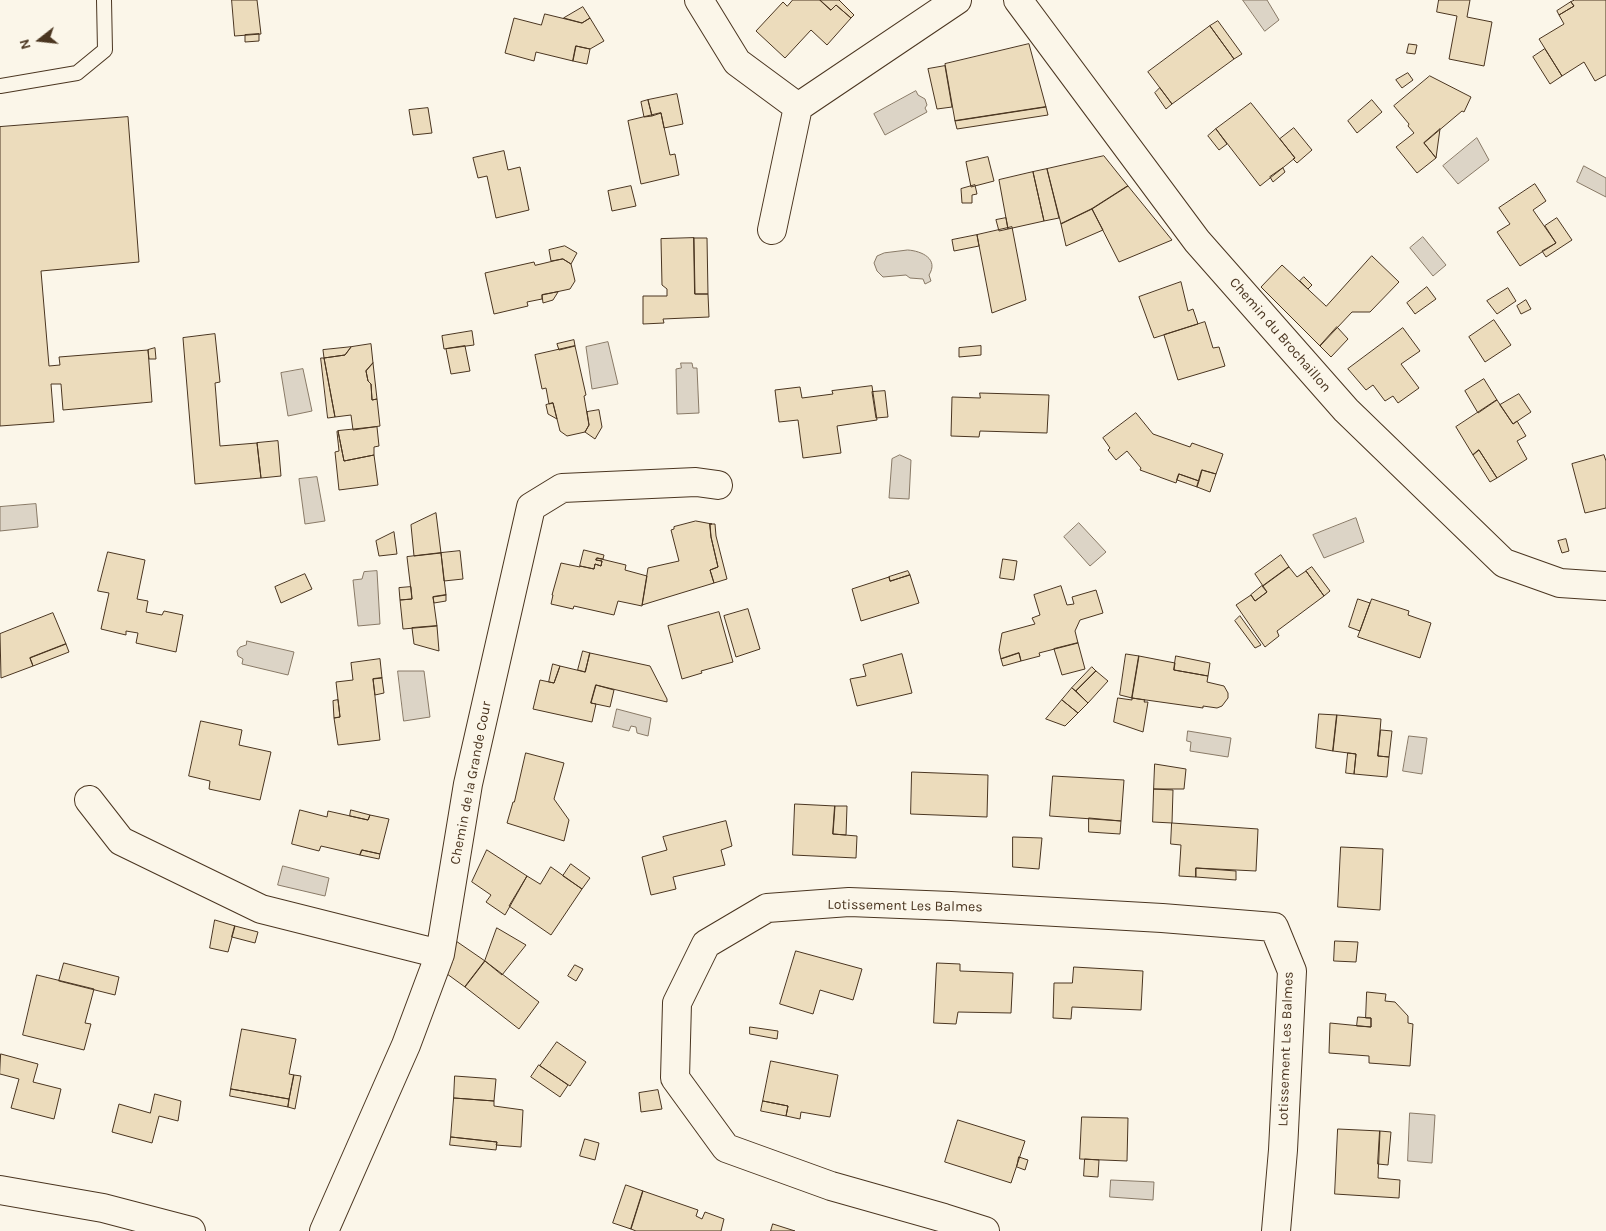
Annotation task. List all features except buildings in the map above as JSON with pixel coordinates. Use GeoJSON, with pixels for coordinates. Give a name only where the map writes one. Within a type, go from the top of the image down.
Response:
{"type":"FeatureCollection","features":[{"type":"Feature","properties":{"kind":"street"},"geometry":{"type":"LineString","coordinates":[[772,230],[798,107],[957,0]]}},
{"type":"Feature","properties":{"kind":"street","name":"Chemin du Brochaillon"},"geometry":{"type":"LineString","coordinates":[[1018,0],[1197,241],[1346,410],[1504,563],[1560,583],[1606,586]]}},
{"type":"Feature","properties":{"kind":"street"},"geometry":{"type":"LineString","coordinates":[[700,1],[737,62],[798,107]]}},
{"type":"Feature","properties":{"kind":"street","name":"Chemin de la Grande Cour"},"geometry":{"type":"LineString","coordinates":[[324,1231],[406,1045],[440,954],[468,784],[531,507],[562,488],[696,482],[718,485]]}},
{"type":"Feature","properties":{"kind":"street"},"geometry":{"type":"LineString","coordinates":[[89,800],[122,841],[261,909],[440,954]]}},
{"type":"Feature","properties":{"kind":"street","name":"Lotissement Les Balmes"},"geometry":{"type":"LineString","coordinates":[[985,1231],[831,1186],[726,1148],[675,1078],[677,1003],[706,944],[767,908],[849,902],[1162,918],[1274,927],[1292,971],[1283,1150],[1276,1231]]}},
{"type":"Feature","properties":{"kind":"street"},"geometry":{"type":"LineString","coordinates":[[0,1190],[103,1208],[191,1231]]}},
{"type":"Feature","properties":{"kind":"lane"},"geometry":{"type":"LineString","coordinates":[[0,86],[78,72],[105,50],[104,0]]}},
{"type":"Feature","properties":{"kind":"shaded area"},"geometry":{"type":"Polygon","coordinates":[[[1243,0],[1267,0],[1279,20],[1265,31],[1243,0]]]}},
{"type":"Feature","properties":{"kind":"shaded area"},"geometry":{"type":"Polygon","coordinates":[[[916,91],[918,95],[925,99],[927,112],[885,135],[874,114],[916,91]]]}},
{"type":"Feature","properties":{"kind":"shaded area"},"geometry":{"type":"Polygon","coordinates":[[[1477,138],[1489,160],[1458,184],[1443,166],[1477,138]]]}},
{"type":"Feature","properties":{"kind":"shaded area"},"geometry":{"type":"Polygon","coordinates":[[[1584,166],[1606,178],[1606,197],[1577,182],[1584,166]]]}},
{"type":"Feature","properties":{"kind":"shaded area"},"geometry":{"type":"Polygon","coordinates":[[[1423,237],[1446,265],[1433,276],[1410,248],[1423,237]]]}},
{"type":"Feature","properties":{"kind":"shaded area"},"geometry":{"type":"Polygon","coordinates":[[[908,250],[919,252],[928,257],[932,264],[929,275],[931,281],[925,284],[923,279],[910,278],[906,275],[883,277],[877,271],[874,263],[877,256],[884,253],[908,250]]]}},
{"type":"Feature","properties":{"kind":"shaded area"},"geometry":{"type":"Polygon","coordinates":[[[608,342],[618,384],[592,389],[586,347],[608,342]]]}},
{"type":"Feature","properties":{"kind":"shaded area"},"geometry":{"type":"Polygon","coordinates":[[[681,363],[692,363],[693,368],[697,368],[699,413],[677,414],[676,369],[681,368],[681,363]]]}},
{"type":"Feature","properties":{"kind":"shaded area"},"geometry":{"type":"Polygon","coordinates":[[[303,369],[312,411],[288,416],[281,373],[303,369]]]}},
{"type":"Feature","properties":{"kind":"shaded area"},"geometry":{"type":"Polygon","coordinates":[[[900,455],[911,460],[909,499],[889,498],[892,459],[900,455]]]}},
{"type":"Feature","properties":{"kind":"shaded area"},"geometry":{"type":"Polygon","coordinates":[[[317,477],[325,521],[305,524],[299,479],[317,477]]]}},
{"type":"Feature","properties":{"kind":"shaded area"},"geometry":{"type":"Polygon","coordinates":[[[36,504],[38,527],[0,531],[0,507],[36,504]]]}},
{"type":"Feature","properties":{"kind":"shaded area"},"geometry":{"type":"Polygon","coordinates":[[[1356,518],[1364,542],[1324,558],[1313,535],[1356,518]]]}},
{"type":"Feature","properties":{"kind":"shaded area"},"geometry":{"type":"Polygon","coordinates":[[[1079,523],[1106,552],[1090,566],[1064,537],[1079,523]]]}},
{"type":"Feature","properties":{"kind":"shaded area"},"geometry":{"type":"Polygon","coordinates":[[[377,571],[380,624],[358,626],[353,580],[362,579],[364,572],[377,571]]]}},
{"type":"Feature","properties":{"kind":"shaded area"},"geometry":{"type":"Polygon","coordinates":[[[247,641],[294,652],[288,675],[242,664],[243,659],[238,656],[237,651],[240,647],[246,645],[247,641]]]}},
{"type":"Feature","properties":{"kind":"shaded area"},"geometry":{"type":"Polygon","coordinates":[[[398,671],[424,671],[430,717],[404,721],[398,671]]]}},
{"type":"Feature","properties":{"kind":"shaded area"},"geometry":{"type":"Polygon","coordinates":[[[617,709],[651,718],[648,736],[637,733],[636,727],[631,726],[629,731],[613,727],[617,709]]]}},
{"type":"Feature","properties":{"kind":"shaded area"},"geometry":{"type":"Polygon","coordinates":[[[1188,731],[1231,738],[1228,757],[1190,751],[1191,742],[1187,741],[1188,731]]]}},
{"type":"Feature","properties":{"kind":"shaded area"},"geometry":{"type":"Polygon","coordinates":[[[1409,736],[1427,738],[1422,774],[1403,771],[1409,736]]]}},
{"type":"Feature","properties":{"kind":"shaded area"},"geometry":{"type":"Polygon","coordinates":[[[283,866],[329,878],[325,896],[278,885],[283,866]]]}},
{"type":"Feature","properties":{"kind":"shaded area"},"geometry":{"type":"Polygon","coordinates":[[[1410,1113],[1435,1115],[1432,1163],[1408,1161],[1410,1113]]]}},
{"type":"Feature","properties":{"kind":"shaded area"},"geometry":{"type":"Polygon","coordinates":[[[1111,1180],[1154,1182],[1153,1200],[1110,1197],[1111,1180]]]}}]}
